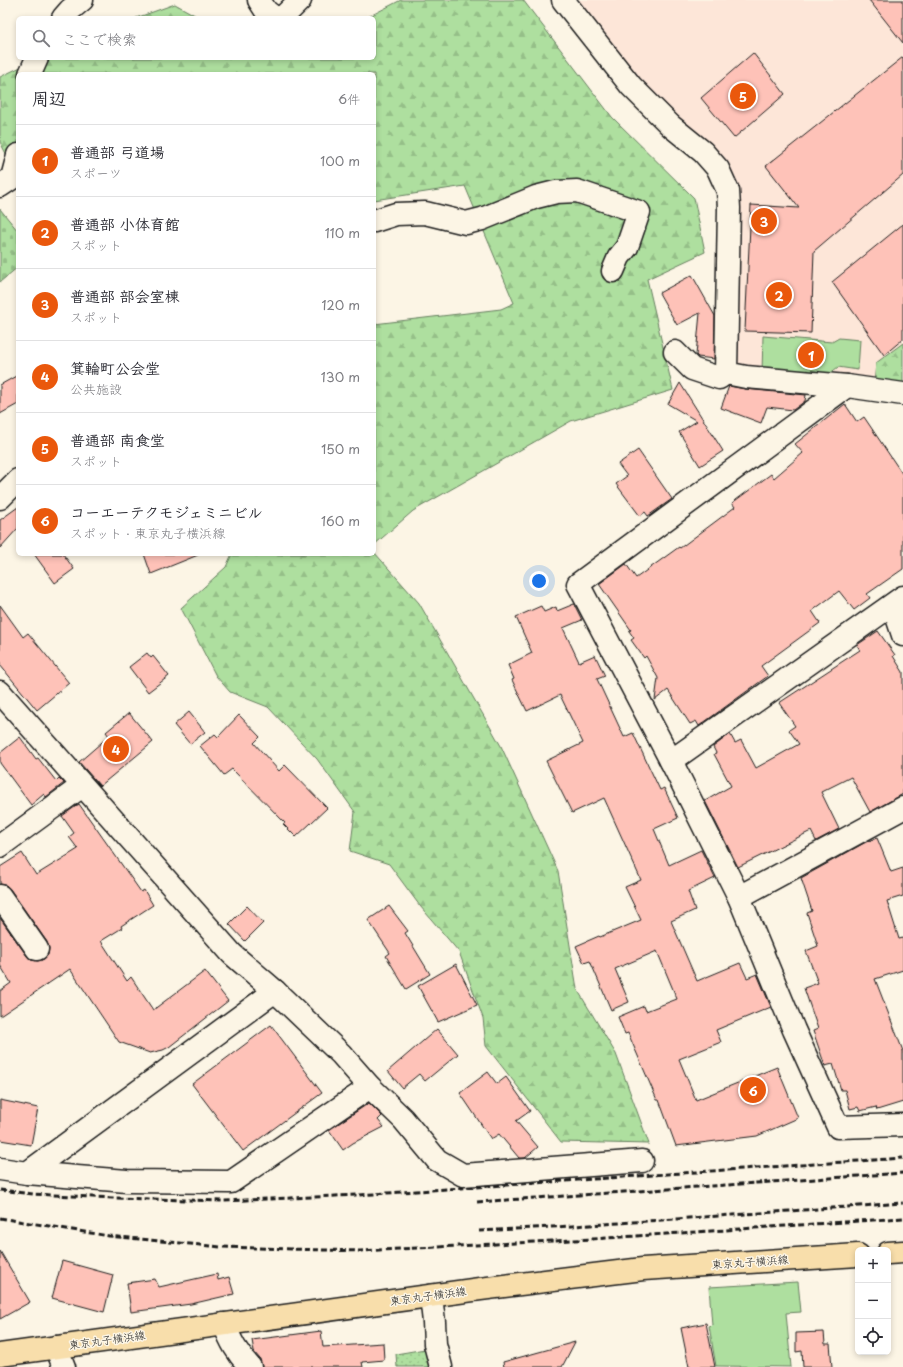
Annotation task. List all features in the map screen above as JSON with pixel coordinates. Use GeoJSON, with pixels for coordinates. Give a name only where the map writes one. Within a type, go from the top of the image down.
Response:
{"type":"FeatureCollection","features":[{"type":"Feature","properties":{"kind":"main road"},"geometry":{"type":"LineString","coordinates":[[891,1253],[903,1252]]}},
{"type":"Feature","properties":{"kind":"main road","name":"東京丸子横浜線"},"geometry":{"type":"LineString","coordinates":[[0,1355],[431,1296],[643,1269],[855,1255]]}},
{"type":"Feature","properties":{"kind":"street"},"geometry":{"type":"LineString","coordinates":[[65,16],[82,0]]}},
{"type":"Feature","properties":{"kind":"street"},"geometry":{"type":"LineString","coordinates":[[259,0],[266,11],[272,16]]}},
{"type":"Feature","properties":{"kind":"street"},"geometry":{"type":"LineString","coordinates":[[284,16],[300,0]]}},
{"type":"Feature","properties":{"kind":"street"},"geometry":{"type":"LineString","coordinates":[[563,0],[632,86],[671,126],[703,152],[718,169],[728,191],[726,373]]}},
{"type":"Feature","properties":{"kind":"street"},"geometry":{"type":"LineString","coordinates":[[31,72],[36,60]]}},
{"type":"Feature","properties":{"kind":"street"},"geometry":{"type":"LineString","coordinates":[[0,186],[12,178],[16,163]]}},
{"type":"Feature","properties":{"kind":"street"},"geometry":{"type":"LineString","coordinates":[[376,220],[396,214],[425,213],[466,223],[482,219],[536,196],[556,192],[577,191],[639,212],[627,247],[619,257],[613,271]]}},
{"type":"Feature","properties":{"kind":"street"},"geometry":{"type":"LineString","coordinates":[[675,352],[692,369],[719,378],[726,373],[746,377],[847,386],[903,394]]}},
{"type":"Feature","properties":{"kind":"street"},"geometry":{"type":"LineString","coordinates":[[847,386],[578,584],[671,761],[739,897],[794,1030],[838,1127],[903,1125]]}},
{"type":"Feature","properties":{"kind":"street"},"geometry":{"type":"LineString","coordinates":[[0,498],[16,482]]}},
{"type":"Feature","properties":{"kind":"street"},"geometry":{"type":"LineString","coordinates":[[671,761],[898,601],[903,635]]}},
{"type":"Feature","properties":{"kind":"street"},"geometry":{"type":"LineString","coordinates":[[0,692],[232,954],[275,991],[341,1054],[370,1087],[404,1118],[437,1160],[463,1175],[642,1161]]}},
{"type":"Feature","properties":{"kind":"street"},"geometry":{"type":"LineString","coordinates":[[0,846],[82,786]]}},
{"type":"Feature","properties":{"kind":"street"},"geometry":{"type":"LineString","coordinates":[[739,897],[903,808]]}},
{"type":"Feature","properties":{"kind":"street"},"geometry":{"type":"LineString","coordinates":[[0,896],[37,949]]}},
{"type":"Feature","properties":{"kind":"street"},"geometry":{"type":"LineString","coordinates":[[26,1173],[275,991]]}},
{"type":"Feature","properties":{"kind":"street"},"geometry":{"type":"LineString","coordinates":[[0,1169],[26,1173],[127,1182],[231,1182],[370,1087]]}},
{"type":"Feature","properties":{"kind":"street"},"geometry":{"type":"LineString","coordinates":[[431,1296],[435,1344],[442,1367]]}},
{"type":"Feature","properties":{"kind":"street"},"geometry":{"type":"LineString","coordinates":[[224,1324],[232,1344],[242,1359],[250,1367]]}},
{"type":"Feature","properties":{"kind":"street"},"geometry":{"type":"LineString","coordinates":[[56,1347],[64,1367]]}},
{"type":"Feature","properties":{"kind":"shaded area"},"geometry":{"type":"Polygon","coordinates":[[[573,0],[903,0],[903,393],[733,364],[738,188],[719,152],[648,89],[573,0]]]}},
{"type":"Feature","properties":{"kind":"green space"},"geometry":{"type":"Polygon","coordinates":[[[401,0],[523,0],[612,117],[694,198],[705,252],[647,279],[673,390],[571,421],[413,511],[376,543],[376,324],[501,309],[514,303],[465,186],[376,200],[376,72],[16,72],[16,173],[0,142],[0,77],[35,60],[376,60],[376,16],[370,16],[401,0]]]}},
{"type":"Feature","properties":{"kind":"green space"},"geometry":{"type":"Polygon","coordinates":[[[175,4],[196,16],[142,16],[175,4]]]}},
{"type":"Feature","properties":{"kind":"green space"},"geometry":{"type":"Polygon","coordinates":[[[0,209],[16,229],[16,269],[0,282],[0,209]]]}},
{"type":"Feature","properties":{"kind":"green space"},"geometry":{"type":"Polygon","coordinates":[[[763,336],[832,342],[839,338],[860,340],[858,370],[838,367],[823,379],[762,372],[763,336]]]}},
{"type":"Feature","properties":{"kind":"green space"},"geometry":{"type":"Polygon","coordinates":[[[903,343],[903,388],[874,384],[876,363],[903,343]]]}},
{"type":"Feature","properties":{"kind":"green space"},"geometry":{"type":"Polygon","coordinates":[[[376,554],[419,603],[501,746],[558,871],[577,989],[616,1054],[649,1144],[561,1142],[486,1046],[483,1018],[459,952],[420,906],[389,864],[350,851],[355,812],[317,759],[268,707],[230,692],[216,676],[181,608],[226,567],[231,556],[376,556],[376,554]]]}},
{"type":"Feature","properties":{"kind":"green space"},"geometry":{"type":"Polygon","coordinates":[[[798,1282],[801,1312],[786,1313],[791,1367],[716,1366],[709,1326],[712,1325],[709,1287],[798,1282]]]}},
{"type":"Feature","properties":{"kind":"green space"},"geometry":{"type":"Polygon","coordinates":[[[425,1349],[430,1367],[397,1367],[396,1354],[425,1349]]]}},
{"type":"Feature","properties":{"kind":"building"},"geometry":{"type":"Polygon","coordinates":[[[869,0],[903,0],[903,43],[869,0]]]}},
{"type":"Feature","properties":{"kind":"building"},"geometry":{"type":"Polygon","coordinates":[[[753,53],[785,94],[734,138],[701,98],[753,53]]]}},
{"type":"Feature","properties":{"kind":"building"},"geometry":{"type":"Polygon","coordinates":[[[903,57],[903,175],[814,251],[811,333],[745,331],[751,205],[799,208],[766,166],[903,57]]]}},
{"type":"Feature","properties":{"kind":"building"},"geometry":{"type":"Polygon","coordinates":[[[903,224],[903,339],[884,355],[832,282],[903,224]]]}},
{"type":"Feature","properties":{"kind":"building"},"geometry":{"type":"Polygon","coordinates":[[[692,275],[715,316],[714,359],[698,357],[696,355],[700,313],[677,325],[659,293],[692,275]]]}},
{"type":"Feature","properties":{"kind":"building"},"geometry":{"type":"Polygon","coordinates":[[[16,376],[16,405],[0,414],[0,385],[16,376]]]}},
{"type":"Feature","properties":{"kind":"building"},"geometry":{"type":"Polygon","coordinates":[[[680,383],[723,451],[700,466],[679,432],[697,421],[668,404],[680,383]]]}},
{"type":"Feature","properties":{"kind":"building"},"geometry":{"type":"Polygon","coordinates":[[[729,386],[806,395],[805,401],[793,410],[767,407],[761,423],[721,408],[729,386]]]}},
{"type":"Feature","properties":{"kind":"building"},"geometry":{"type":"Polygon","coordinates":[[[845,404],[857,422],[864,417],[903,475],[903,569],[867,594],[870,598],[854,610],[839,591],[812,611],[820,623],[761,666],[768,676],[699,726],[696,721],[690,724],[668,690],[655,700],[658,678],[646,656],[644,658],[631,640],[634,638],[629,631],[631,630],[599,584],[626,564],[636,578],[679,547],[680,548],[735,507],[732,503],[771,474],[774,478],[803,453],[795,444],[845,404]]]}},
{"type":"Feature","properties":{"kind":"building"},"geometry":{"type":"Polygon","coordinates":[[[638,450],[672,499],[648,516],[645,512],[640,516],[616,484],[627,476],[618,464],[638,450]]]}},
{"type":"Feature","properties":{"kind":"building"},"geometry":{"type":"Polygon","coordinates":[[[16,508],[16,530],[0,548],[0,520],[16,508]]]}},
{"type":"Feature","properties":{"kind":"building"},"geometry":{"type":"Polygon","coordinates":[[[35,556],[64,556],[74,569],[55,583],[35,556]]]}},
{"type":"Feature","properties":{"kind":"building"},"geometry":{"type":"Polygon","coordinates":[[[145,556],[196,556],[151,574],[145,556]]]}},
{"type":"Feature","properties":{"kind":"building"},"geometry":{"type":"Polygon","coordinates":[[[574,604],[582,620],[563,628],[579,662],[595,655],[605,676],[597,679],[624,737],[633,733],[660,790],[664,788],[678,818],[654,829],[669,865],[701,850],[715,878],[688,891],[695,910],[671,921],[697,981],[740,963],[747,978],[757,974],[771,1007],[716,1030],[721,1042],[679,1059],[696,1100],[777,1067],[798,1118],[757,1136],[676,1146],[659,1100],[657,1100],[628,1033],[625,1034],[618,1017],[644,1006],[646,1011],[677,999],[657,951],[615,969],[629,1002],[611,1010],[590,961],[584,963],[576,946],[641,920],[625,887],[641,880],[604,798],[572,813],[546,761],[583,743],[560,695],[527,711],[512,680],[514,679],[508,665],[532,653],[516,617],[541,606],[544,612],[556,607],[557,611],[574,604]]]}},
{"type":"Feature","properties":{"kind":"building"},"geometry":{"type":"Polygon","coordinates":[[[0,605],[23,637],[28,633],[69,683],[37,710],[0,665],[0,605]]]}},
{"type":"Feature","properties":{"kind":"building"},"geometry":{"type":"Polygon","coordinates":[[[878,631],[895,655],[893,656],[903,672],[903,794],[870,812],[851,777],[821,792],[839,829],[816,841],[811,831],[738,867],[705,801],[731,786],[714,754],[716,753],[713,747],[730,734],[735,743],[741,740],[756,768],[799,744],[789,730],[795,726],[779,703],[860,650],[857,645],[878,631]]]}},
{"type":"Feature","properties":{"kind":"building"},"geometry":{"type":"Polygon","coordinates":[[[147,653],[151,658],[153,656],[169,676],[148,692],[129,667],[147,653]]]}},
{"type":"Feature","properties":{"kind":"building"},"geometry":{"type":"Polygon","coordinates":[[[189,712],[205,732],[190,744],[174,725],[189,712]]]}},
{"type":"Feature","properties":{"kind":"building"},"geometry":{"type":"Polygon","coordinates":[[[129,713],[153,742],[100,786],[79,762],[109,736],[106,732],[129,713]]]}},
{"type":"Feature","properties":{"kind":"building"},"geometry":{"type":"Polygon","coordinates":[[[239,715],[260,737],[254,743],[279,771],[285,765],[327,808],[296,837],[283,824],[285,823],[232,769],[224,775],[200,746],[215,734],[218,737],[239,715]]]}},
{"type":"Feature","properties":{"kind":"building"},"geometry":{"type":"Polygon","coordinates":[[[20,737],[36,759],[38,758],[56,781],[59,778],[64,783],[46,797],[44,794],[31,805],[0,763],[0,753],[20,737]]]}},
{"type":"Feature","properties":{"kind":"building"},"geometry":{"type":"Polygon","coordinates":[[[79,804],[141,892],[144,890],[153,905],[121,926],[122,928],[101,941],[127,981],[131,977],[153,1010],[205,971],[228,1001],[169,1047],[163,1050],[150,1053],[119,1042],[70,969],[0,1016],[0,991],[11,983],[0,965],[0,918],[31,960],[38,961],[44,959],[48,955],[49,948],[47,942],[10,889],[6,885],[0,884],[0,867],[22,853],[36,875],[78,849],[69,837],[74,833],[62,816],[79,804]]]}},
{"type":"Feature","properties":{"kind":"building"},"geometry":{"type":"Polygon","coordinates":[[[877,838],[891,872],[903,868],[903,896],[887,901],[899,939],[903,938],[903,970],[875,979],[903,1051],[903,1102],[877,1110],[876,1107],[860,1111],[858,1107],[850,1109],[845,1090],[841,1090],[833,1064],[825,1066],[813,1031],[818,1029],[804,988],[818,983],[806,951],[818,946],[807,913],[812,911],[801,878],[866,842],[877,838]]]}},
{"type":"Feature","properties":{"kind":"building"},"geometry":{"type":"Polygon","coordinates":[[[247,906],[263,923],[245,941],[229,924],[247,906]]]}},
{"type":"Feature","properties":{"kind":"building"},"geometry":{"type":"Polygon","coordinates":[[[389,906],[408,931],[405,933],[430,974],[406,989],[386,956],[390,953],[368,920],[389,906]]]}},
{"type":"Feature","properties":{"kind":"building"},"geometry":{"type":"Polygon","coordinates":[[[456,964],[477,1005],[438,1022],[418,986],[456,964]]]}},
{"type":"Feature","properties":{"kind":"building"},"geometry":{"type":"Polygon","coordinates":[[[271,1025],[322,1093],[243,1151],[192,1084],[271,1025]]]}},
{"type":"Feature","properties":{"kind":"building"},"geometry":{"type":"Polygon","coordinates":[[[437,1029],[458,1054],[425,1081],[419,1074],[402,1088],[388,1071],[437,1029]]]}},
{"type":"Feature","properties":{"kind":"building"},"geometry":{"type":"Polygon","coordinates":[[[488,1072],[497,1084],[506,1077],[530,1111],[516,1121],[538,1147],[525,1158],[519,1158],[499,1134],[491,1139],[460,1093],[488,1072]]]}},
{"type":"Feature","properties":{"kind":"building"},"geometry":{"type":"Polygon","coordinates":[[[0,1100],[38,1108],[31,1145],[0,1140],[0,1100]]]}},
{"type":"Feature","properties":{"kind":"building"},"geometry":{"type":"Polygon","coordinates":[[[369,1103],[382,1116],[378,1120],[384,1127],[353,1143],[343,1150],[329,1130],[369,1103]]]}},
{"type":"Feature","properties":{"kind":"building"},"geometry":{"type":"Polygon","coordinates":[[[0,1251],[30,1302],[0,1319],[0,1251]]]}},
{"type":"Feature","properties":{"kind":"building"},"geometry":{"type":"Polygon","coordinates":[[[62,1261],[113,1275],[104,1312],[52,1298],[62,1261]]]}},
{"type":"Feature","properties":{"kind":"building"},"geometry":{"type":"Polygon","coordinates":[[[217,1274],[218,1280],[229,1277],[234,1294],[191,1304],[131,1312],[127,1283],[155,1279],[159,1287],[217,1274]]]}},
{"type":"Feature","properties":{"kind":"building"},"geometry":{"type":"Polygon","coordinates":[[[706,1323],[715,1367],[689,1367],[681,1328],[706,1323]]]}},
{"type":"Feature","properties":{"kind":"building"},"geometry":{"type":"Polygon","coordinates":[[[321,1331],[323,1347],[383,1343],[384,1360],[362,1362],[363,1367],[262,1367],[260,1359],[254,1352],[252,1340],[321,1331]]]}},
{"type":"Feature","properties":{"kind":"building"},"geometry":{"type":"Polygon","coordinates":[[[824,1332],[825,1344],[830,1344],[832,1367],[803,1367],[802,1351],[796,1352],[796,1333],[824,1332]]]}},
{"type":"Feature","properties":{"kind":"building"},"geometry":{"type":"Polygon","coordinates":[[[575,1342],[562,1367],[504,1367],[503,1362],[575,1342]]]}},
{"type":"Feature","properties":{"kind":"railway"},"geometry":{"type":"LineString","coordinates":[[0,1190],[33,1194],[113,1198],[223,1201],[358,1195],[903,1158]]}},
{"type":"Feature","properties":{"kind":"railway"},"geometry":{"type":"LineString","coordinates":[[477,1202],[903,1173]]}},
{"type":"Feature","properties":{"kind":"railway"},"geometry":{"type":"LineString","coordinates":[[479,1231],[590,1225],[903,1203]]}},
{"type":"Feature","properties":{"kind":"railway"},"geometry":{"type":"LineString","coordinates":[[0,1218],[109,1236],[221,1247],[360,1251],[592,1239],[903,1218]]}},
{"type":"Feature","properties":{"kind":"place","name":"普通部 南食堂"},"geometry":{"type":"Point","coordinates":[743,96]}},
{"type":"Feature","properties":{"kind":"place","name":"普通部 部会室棟"},"geometry":{"type":"Point","coordinates":[764,221]}},
{"type":"Feature","properties":{"kind":"place","name":"普通部 小体育館"},"geometry":{"type":"Point","coordinates":[779,295]}},
{"type":"Feature","properties":{"kind":"place","name":"普通部 弓道場"},"geometry":{"type":"Point","coordinates":[811,355]}},
{"type":"Feature","properties":{"kind":"place","name":"箕輪町公会堂"},"geometry":{"type":"Point","coordinates":[116,749]}},
{"type":"Feature","properties":{"kind":"place","name":"コーエーテクモジェミニビル"},"geometry":{"type":"Point","coordinates":[753,1090]}}]}
